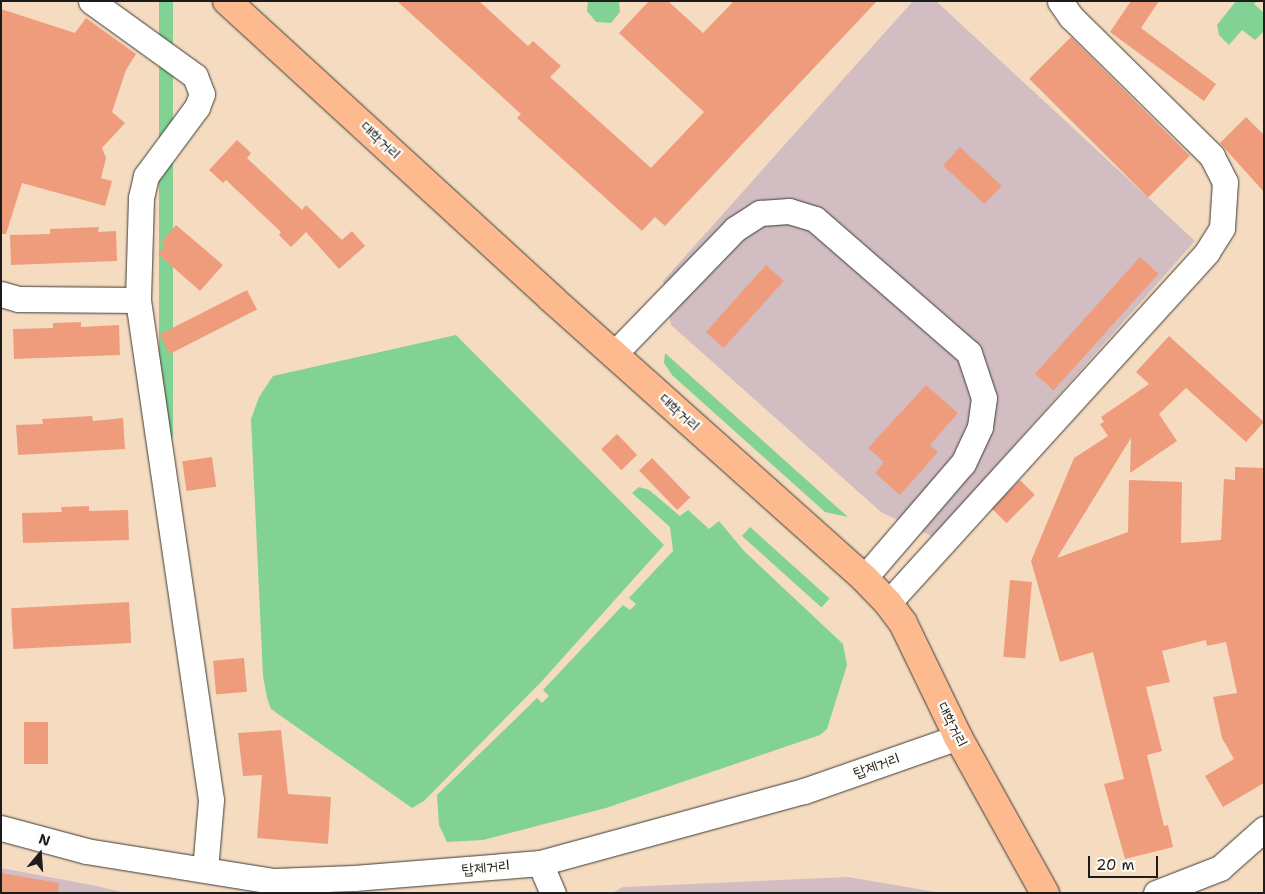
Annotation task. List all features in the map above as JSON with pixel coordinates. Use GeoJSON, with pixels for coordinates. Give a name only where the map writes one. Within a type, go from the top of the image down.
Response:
{"type":"FeatureCollection","features":[{"type":"Feature","properties":{"kind":"main road","name":"대학거리"},"geometry":{"type":"LineString","coordinates":[[227,1],[613,355],[864,578],[888,604],[903,623],[958,737],[1045,893]]}},
{"type":"Feature","properties":{"kind":"street"},"geometry":{"type":"LineString","coordinates":[[91,1],[195,76],[202,94],[197,107],[146,176],[141,198],[138,300],[212,800],[205,870]]}},
{"type":"Feature","properties":{"kind":"street"},"geometry":{"type":"LineString","coordinates":[[888,604],[1207,252],[1222,228],[1225,182],[1212,156],[1071,17],[1060,1]]}},
{"type":"Feature","properties":{"kind":"street"},"geometry":{"type":"LineString","coordinates":[[613,355],[735,230],[760,213],[789,211],[814,219],[969,353],[984,398],[980,427],[963,463],[864,578]]}},
{"type":"Feature","properties":{"kind":"street"},"geometry":{"type":"LineString","coordinates":[[1,294],[18,299],[138,300]]}},
{"type":"Feature","properties":{"kind":"street","name":"탑제거리"},"geometry":{"type":"LineString","coordinates":[[1,828],[86,851],[274,881],[354,878],[540,863],[804,791],[958,737]]}},
{"type":"Feature","properties":{"kind":"street"},"geometry":{"type":"LineString","coordinates":[[1156,893],[1190,888],[1220,868],[1264,829]]}},
{"type":"Feature","properties":{"kind":"street"},"geometry":{"type":"LineString","coordinates":[[540,863],[553,893]]}},
{"type":"Feature","properties":{"kind":"shaded area"},"geometry":{"type":"Polygon","coordinates":[[[913,1],[936,1],[1195,241],[933,537],[881,512],[671,325],[663,281],[913,1]]]}},
{"type":"Feature","properties":{"kind":"shaded area"},"geometry":{"type":"Polygon","coordinates":[[[1,868],[97,886],[126,893],[1,893],[1,868]]]}},
{"type":"Feature","properties":{"kind":"shaded area"},"geometry":{"type":"Polygon","coordinates":[[[848,877],[942,893],[612,893],[623,887],[848,877]]]}},
{"type":"Feature","properties":{"kind":"green space"},"geometry":{"type":"Polygon","coordinates":[[[159,1],[173,1],[173,437],[159,437],[159,1]]]}},
{"type":"Feature","properties":{"kind":"green space"},"geometry":{"type":"Polygon","coordinates":[[[588,1],[619,1],[620,12],[611,23],[596,22],[587,11],[588,1]]]}},
{"type":"Feature","properties":{"kind":"green space"},"geometry":{"type":"Polygon","coordinates":[[[1236,1],[1257,1],[1254,4],[1264,13],[1264,31],[1255,40],[1242,30],[1229,45],[1219,35],[1217,25],[1236,1]]]}},
{"type":"Feature","properties":{"kind":"green space"},"geometry":{"type":"Polygon","coordinates":[[[456,335],[664,545],[542,681],[424,801],[412,808],[271,709],[263,676],[251,419],[259,397],[273,376],[456,335]]]}},
{"type":"Feature","properties":{"kind":"green space"},"geometry":{"type":"Polygon","coordinates":[[[665,353],[848,517],[825,512],[672,375],[664,363],[665,353]]]}},
{"type":"Feature","properties":{"kind":"green space"},"geometry":{"type":"Polygon","coordinates":[[[639,487],[649,490],[680,516],[688,510],[709,529],[719,521],[744,551],[843,644],[847,665],[827,729],[820,735],[606,808],[483,840],[447,842],[439,825],[437,795],[537,698],[542,703],[549,696],[543,690],[623,605],[630,610],[636,604],[629,598],[673,551],[670,527],[632,493],[639,487]]]}},
{"type":"Feature","properties":{"kind":"green space"},"geometry":{"type":"Polygon","coordinates":[[[750,527],[830,599],[821,608],[742,536],[750,527]]]}},
{"type":"Feature","properties":{"kind":"building"},"geometry":{"type":"Polygon","coordinates":[[[397,1],[479,1],[528,46],[533,41],[561,66],[550,77],[651,168],[704,112],[619,33],[649,1],[668,1],[703,33],[734,1],[877,1],[665,226],[655,217],[642,231],[517,118],[521,114],[397,1]]]}},
{"type":"Feature","properties":{"kind":"building"},"geometry":{"type":"Polygon","coordinates":[[[1131,1],[1159,1],[1141,28],[1216,84],[1204,101],[1110,32],[1131,1]]]}},
{"type":"Feature","properties":{"kind":"building"},"geometry":{"type":"Polygon","coordinates":[[[1,9],[75,33],[86,18],[136,54],[126,70],[112,112],[125,123],[102,148],[106,158],[101,178],[112,181],[105,206],[22,183],[6,234],[1,234],[1,9]]]}},
{"type":"Feature","properties":{"kind":"building"},"geometry":{"type":"Polygon","coordinates":[[[1071,37],[1190,156],[1148,198],[1029,79],[1071,37]]]}},
{"type":"Feature","properties":{"kind":"building"},"geometry":{"type":"Polygon","coordinates":[[[1246,117],[1264,135],[1264,192],[1220,143],[1246,117]]]}},
{"type":"Feature","properties":{"kind":"building"},"geometry":{"type":"Polygon","coordinates":[[[237,140],[251,153],[247,158],[302,210],[306,205],[342,240],[352,231],[365,246],[339,269],[306,232],[291,247],[279,235],[281,232],[226,180],[223,183],[209,170],[237,140]]]}},
{"type":"Feature","properties":{"kind":"building"},"geometry":{"type":"Polygon","coordinates":[[[960,147],[1002,186],[985,204],[943,165],[960,147]]]}},
{"type":"Feature","properties":{"kind":"building"},"geometry":{"type":"Polygon","coordinates":[[[176,225],[223,265],[200,291],[158,254],[165,247],[161,243],[176,225]]]}},
{"type":"Feature","properties":{"kind":"building"},"geometry":{"type":"Polygon","coordinates":[[[99,227],[98,232],[116,231],[117,261],[11,265],[10,235],[50,234],[50,229],[99,227]]]}},
{"type":"Feature","properties":{"kind":"building"},"geometry":{"type":"Polygon","coordinates":[[[1140,257],[1159,274],[1054,390],[1035,374],[1140,257]]]}},
{"type":"Feature","properties":{"kind":"building"},"geometry":{"type":"Polygon","coordinates":[[[766,265],[784,281],[724,348],[706,332],[766,265]]]}},
{"type":"Feature","properties":{"kind":"building"},"geometry":{"type":"Polygon","coordinates":[[[247,290],[257,310],[170,354],[160,334],[247,290]]]}},
{"type":"Feature","properties":{"kind":"building"},"geometry":{"type":"Polygon","coordinates":[[[81,322],[81,327],[119,325],[120,355],[14,359],[13,329],[53,328],[53,323],[81,322]]]}},
{"type":"Feature","properties":{"kind":"building"},"geometry":{"type":"Polygon","coordinates":[[[1169,336],[1264,422],[1246,442],[1186,388],[1159,414],[1177,441],[1130,473],[1131,438],[1057,558],[1128,532],[1129,480],[1182,482],[1181,543],[1221,540],[1224,479],[1235,480],[1235,467],[1264,468],[1264,783],[1223,807],[1205,776],[1234,759],[1222,738],[1213,697],[1237,693],[1226,642],[1207,646],[1206,640],[1162,651],[1170,682],[1146,687],[1162,751],[1147,755],[1164,826],[1168,825],[1173,847],[1125,859],[1104,784],[1124,779],[1093,652],[1060,662],[1031,561],[1074,458],[1108,436],[1100,424],[1104,422],[1101,417],[1149,384],[1136,372],[1169,336]]]}},
{"type":"Feature","properties":{"kind":"building"},"geometry":{"type":"Polygon","coordinates":[[[926,385],[958,413],[930,445],[938,452],[900,495],[875,473],[884,462],[868,448],[926,385]]]}},
{"type":"Feature","properties":{"kind":"building"},"geometry":{"type":"Polygon","coordinates":[[[92,416],[93,421],[123,418],[125,449],[18,455],[16,425],[43,424],[42,419],[92,416]]]}},
{"type":"Feature","properties":{"kind":"building"},"geometry":{"type":"Polygon","coordinates":[[[617,434],[637,455],[621,470],[601,449],[617,434]]]}},
{"type":"Feature","properties":{"kind":"building"},"geometry":{"type":"Polygon","coordinates":[[[212,457],[216,487],[186,491],[182,461],[212,457]]]}},
{"type":"Feature","properties":{"kind":"building"},"geometry":{"type":"Polygon","coordinates":[[[652,458],[690,498],[677,510],[639,471],[652,458]]]}},
{"type":"Feature","properties":{"kind":"building"},"geometry":{"type":"Polygon","coordinates":[[[1020,480],[1035,495],[1007,523],[992,508],[1020,480]]]}},
{"type":"Feature","properties":{"kind":"building"},"geometry":{"type":"Polygon","coordinates":[[[89,506],[89,511],[128,510],[129,540],[23,543],[22,513],[62,512],[61,507],[89,506]]]}},
{"type":"Feature","properties":{"kind":"building"},"geometry":{"type":"Polygon","coordinates":[[[1010,580],[1032,582],[1025,659],[1003,657],[1010,580]]]}},
{"type":"Feature","properties":{"kind":"building"},"geometry":{"type":"Polygon","coordinates":[[[129,602],[131,643],[13,649],[11,608],[129,602]]]}},
{"type":"Feature","properties":{"kind":"building"},"geometry":{"type":"Polygon","coordinates":[[[244,658],[247,692],[216,695],[213,661],[244,658]]]}},
{"type":"Feature","properties":{"kind":"building"},"geometry":{"type":"Polygon","coordinates":[[[24,722],[48,722],[48,764],[24,764],[24,722]]]}},
{"type":"Feature","properties":{"kind":"building"},"geometry":{"type":"Polygon","coordinates":[[[281,730],[288,794],[331,797],[328,844],[257,838],[262,775],[243,776],[238,733],[281,730]]]}},
{"type":"Feature","properties":{"kind":"building"},"geometry":{"type":"Polygon","coordinates":[[[1,873],[59,883],[58,893],[1,893],[1,873]]]}}]}
